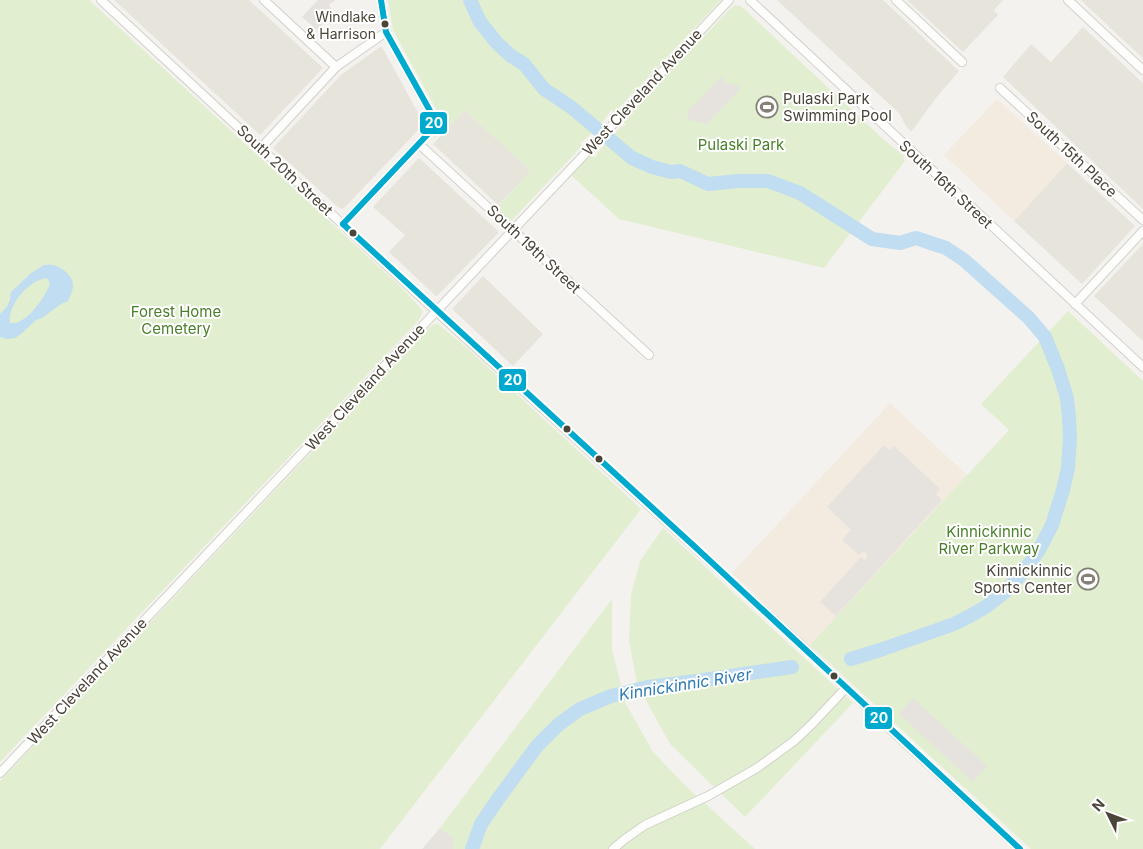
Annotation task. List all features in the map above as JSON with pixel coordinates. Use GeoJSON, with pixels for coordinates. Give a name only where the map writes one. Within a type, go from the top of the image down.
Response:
{"type":"FeatureCollection","features":[{"type":"Feature","properties":{"kind":"street","name":"South 20th Street"},"geometry":{"type":"LineString","coordinates":[[101,0],[1020,849]]}},
{"type":"Feature","properties":{"kind":"street"},"geometry":{"type":"LineString","coordinates":[[264,0],[336,67]]}},
{"type":"Feature","properties":{"kind":"street"},"geometry":{"type":"LineString","coordinates":[[343,224],[419,144],[432,129],[434,123],[434,118],[386,32],[381,0]]}},
{"type":"Feature","properties":{"kind":"street","name":"West Cleveland Avenue"},"geometry":{"type":"LineString","coordinates":[[0,773],[729,0]]}},
{"type":"Feature","properties":{"kind":"street","name":"South 16th Street"},"geometry":{"type":"LineString","coordinates":[[750,0],[1143,367]]}},
{"type":"Feature","properties":{"kind":"street"},"geometry":{"type":"LineString","coordinates":[[896,0],[962,62]]}},
{"type":"Feature","properties":{"kind":"street"},"geometry":{"type":"LineString","coordinates":[[1068,0],[1143,70]]}},
{"type":"Feature","properties":{"kind":"street"},"geometry":{"type":"LineString","coordinates":[[261,148],[336,67],[386,32]]}},
{"type":"Feature","properties":{"kind":"street","name":"South 15th Place"},"geometry":{"type":"LineString","coordinates":[[1000,88],[1143,220]]}},
{"type":"Feature","properties":{"kind":"street","name":"South 19th Street"},"geometry":{"type":"LineString","coordinates":[[419,144],[649,355]]}},
{"type":"Feature","properties":{"kind":"street"},"geometry":{"type":"LineString","coordinates":[[1075,304],[1143,231]]}},
{"type":"Feature","properties":{"kind":"street"},"geometry":{"type":"LineString","coordinates":[[613,849],[645,825],[708,796],[758,768],[794,741],[846,688]]}},
{"type":"Feature","properties":{"kind":"shaded area"},"geometry":{"type":"Polygon","coordinates":[[[114,0],[249,0],[323,68],[260,135],[114,0]]]}},
{"type":"Feature","properties":{"kind":"shaded area"},"geometry":{"type":"Polygon","coordinates":[[[318,0],[335,1],[329,4],[332,10],[331,16],[317,30],[302,17],[318,0]]]}},
{"type":"Feature","properties":{"kind":"shaded area"},"geometry":{"type":"Polygon","coordinates":[[[777,0],[883,0],[959,71],[911,132],[899,113],[777,0]]]}},
{"type":"Feature","properties":{"kind":"shaded area"},"geometry":{"type":"Polygon","coordinates":[[[907,0],[1003,0],[994,10],[998,15],[963,52],[907,0]]]}},
{"type":"Feature","properties":{"kind":"shaded area"},"geometry":{"type":"Polygon","coordinates":[[[1081,0],[1143,0],[1143,58],[1120,37],[1081,0]]]}},
{"type":"Feature","properties":{"kind":"shaded area"},"geometry":{"type":"Polygon","coordinates":[[[1083,27],[1143,83],[1143,209],[1003,77],[1031,44],[1051,62],[1083,27]]]}},
{"type":"Feature","properties":{"kind":"shaded area"},"geometry":{"type":"Polygon","coordinates":[[[382,47],[423,125],[342,209],[273,148],[341,75],[382,47]]]}},
{"type":"Feature","properties":{"kind":"shaded area"},"geometry":{"type":"Polygon","coordinates":[[[723,77],[725,83],[740,86],[739,90],[707,124],[689,120],[687,112],[723,77]]]}},
{"type":"Feature","properties":{"kind":"shaded area"},"geometry":{"type":"Polygon","coordinates":[[[997,99],[1067,163],[1014,221],[944,155],[997,99]]]}},
{"type":"Feature","properties":{"kind":"shaded area"},"geometry":{"type":"Polygon","coordinates":[[[465,110],[531,171],[498,205],[433,144],[465,110]]]}},
{"type":"Feature","properties":{"kind":"shaded area"},"geometry":{"type":"Polygon","coordinates":[[[419,158],[499,232],[436,296],[389,252],[405,235],[373,207],[419,158]]]}},
{"type":"Feature","properties":{"kind":"shaded area"},"geometry":{"type":"Polygon","coordinates":[[[1067,163],[1135,226],[1082,284],[1014,221],[1067,163]]]}},
{"type":"Feature","properties":{"kind":"shaded area"},"geometry":{"type":"Polygon","coordinates":[[[1143,244],[1143,341],[1094,296],[1143,244]]]}},
{"type":"Feature","properties":{"kind":"shaded area"},"geometry":{"type":"Polygon","coordinates":[[[483,276],[543,334],[513,366],[452,309],[483,276]]]}},
{"type":"Feature","properties":{"kind":"shaded area"},"geometry":{"type":"Polygon","coordinates":[[[890,403],[968,476],[810,645],[732,573],[890,403]]]}},
{"type":"Feature","properties":{"kind":"shaded area"},"geometry":{"type":"Polygon","coordinates":[[[884,445],[890,450],[894,446],[940,489],[936,494],[942,500],[836,616],[820,602],[861,557],[866,561],[867,555],[864,551],[859,555],[842,540],[851,530],[827,507],[884,445]]]}},
{"type":"Feature","properties":{"kind":"shaded area"},"geometry":{"type":"Polygon","coordinates":[[[913,698],[987,766],[973,782],[899,714],[913,698]]]}},
{"type":"Feature","properties":{"kind":"shaded area"},"geometry":{"type":"Polygon","coordinates":[[[440,828],[454,838],[453,849],[422,849],[440,828]]]}},
{"type":"Feature","properties":{"kind":"green space","name":"Forest Home Cemetery"},"geometry":{"type":"Polygon","coordinates":[[[0,0],[89,0],[402,288],[423,311],[419,320],[0,762],[0,0]]]}},
{"type":"Feature","properties":{"kind":"green space"},"geometry":{"type":"Polygon","coordinates":[[[388,0],[721,0],[614,113],[611,110],[597,128],[580,143],[582,146],[512,220],[507,219],[496,208],[531,171],[465,110],[447,129],[445,127],[432,141],[440,128],[440,116],[393,30],[388,0]]]}},
{"type":"Feature","properties":{"kind":"green space","name":"Pulaski Park"},"geometry":{"type":"Polygon","coordinates":[[[735,5],[741,6],[883,139],[904,156],[903,159],[905,161],[824,268],[619,219],[571,175],[591,155],[595,158],[598,152],[621,127],[626,125],[623,121],[735,5]]]}},
{"type":"Feature","properties":{"kind":"green space","name":"Kinnickinnic Sports Center"},"geometry":{"type":"Polygon","coordinates":[[[1068,311],[1143,381],[1143,849],[1031,849],[810,645],[1009,430],[981,404],[1068,311]]]}},
{"type":"Feature","properties":{"kind":"green space"},"geometry":{"type":"Polygon","coordinates":[[[434,324],[438,324],[468,349],[641,509],[380,849],[0,849],[0,781],[434,324]]]}},
{"type":"Feature","properties":{"kind":"green space"},"geometry":{"type":"Polygon","coordinates":[[[663,528],[853,703],[745,817],[670,744],[637,684],[629,641],[631,595],[640,561],[663,528]]]}},
{"type":"Feature","properties":{"kind":"green space"},"geometry":{"type":"Polygon","coordinates":[[[612,599],[612,650],[626,704],[653,752],[688,788],[755,849],[453,849],[454,838],[440,828],[612,599]]]}},
{"type":"Feature","properties":{"kind":"water"},"geometry":{"type":"Polygon","coordinates":[[[44,265],[63,269],[73,282],[68,301],[36,320],[15,338],[6,339],[0,337],[0,314],[7,307],[11,292],[31,273],[44,265]],[[47,278],[40,280],[33,283],[21,294],[12,309],[10,323],[19,322],[30,314],[50,283],[47,278]]]}},
{"type":"Feature","properties":{"kind":"waterway","name":"Kinnickinnic River"},"geometry":{"type":"LineString","coordinates":[[470,0],[480,22],[497,43],[511,56],[524,64],[544,89],[571,107],[632,158],[652,167],[671,172],[680,171],[708,184],[768,181],[800,193],[872,239],[900,243],[916,238],[946,248],[964,260],[1029,318],[1045,337],[1067,398],[1070,439],[1068,468],[1063,490],[1052,525],[1039,550],[1006,591],[970,616],[954,624],[851,659]]}},
{"type":"Feature","properties":{"kind":"waterway","name":"Kinnickinnic River"},"geometry":{"type":"LineString","coordinates":[[472,849],[481,824],[537,746],[558,725],[580,709],[611,696],[648,687],[792,667]]}},
{"type":"Feature","properties":{"kind":"transit line","name":"20"},"geometry":{"type":"LineString","coordinates":[[343,224],[428,134],[434,123],[434,118],[386,32],[381,0]]}},
{"type":"Feature","properties":{"kind":"transit line","name":"20"},"geometry":{"type":"LineString","coordinates":[[343,224],[1020,849]]}},
{"type":"Feature","properties":{"kind":"place","name":"Windlake & Harrison"},"geometry":{"type":"Point","coordinates":[385,24]}},
{"type":"Feature","properties":{"kind":"place","name":"Pulaski Park Swimming Pool"},"geometry":{"type":"Point","coordinates":[767,107]}},
{"type":"Feature","properties":{"kind":"place","name":"Kinnickinnic Sports Center"},"geometry":{"type":"Point","coordinates":[1088,579]}},
{"type":"Feature","properties":{"kind":"park label","name":"Kinnickinnic River Parkway"},"geometry":{"type":"Point","coordinates":[989,540]}}]}
